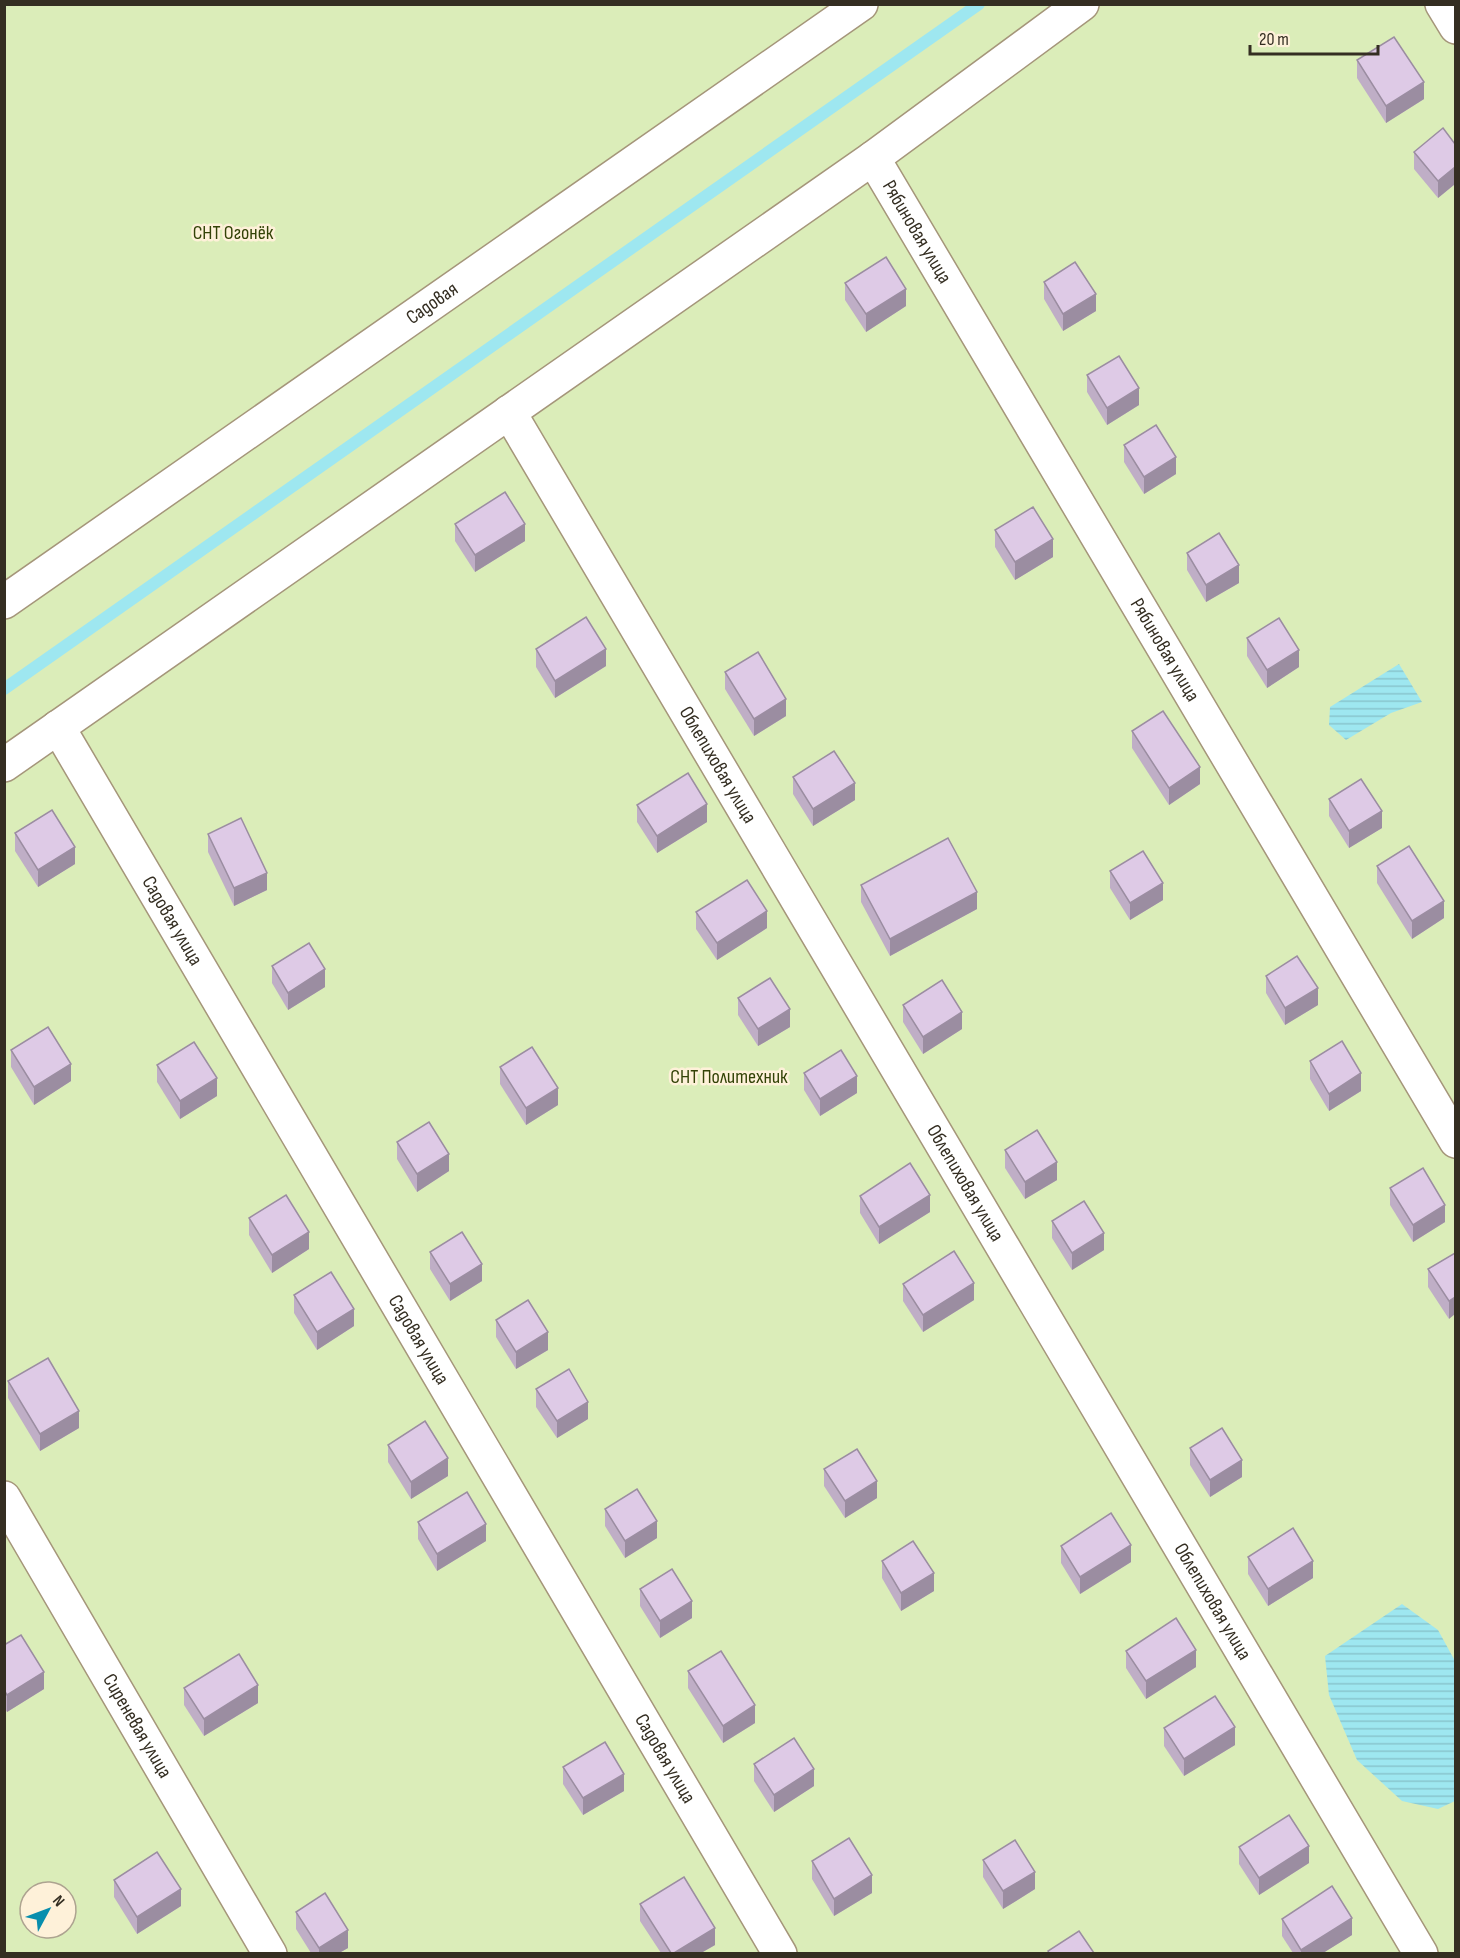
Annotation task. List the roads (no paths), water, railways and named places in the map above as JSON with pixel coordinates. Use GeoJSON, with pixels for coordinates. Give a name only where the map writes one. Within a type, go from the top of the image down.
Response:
{"type":"FeatureCollection","features":[{"type":"Feature","properties":{"kind":"lane","name":"Садовая"},"geometry":{"type":"LineString","coordinates":[[4,602],[861,4]]}},
{"type":"Feature","properties":{"kind":"lane"},"geometry":{"type":"LineString","coordinates":[[4,765],[873,158],[1082,4]]}},
{"type":"Feature","properties":{"kind":"lane"},"geometry":{"type":"LineString","coordinates":[[1442,4],[1455,27]]}},
{"type":"Feature","properties":{"kind":"lane","name":"Рябиновая улица"},"geometry":{"type":"LineString","coordinates":[[873,158],[1455,1141]]}},
{"type":"Feature","properties":{"kind":"lane","name":"Облепиховая улица"},"geometry":{"type":"LineString","coordinates":[[508,412],[1421,1953]]}},
{"type":"Feature","properties":{"kind":"lane","name":"Садовая улица"},"geometry":{"type":"LineString","coordinates":[[58,727],[780,1953]]}},
{"type":"Feature","properties":{"kind":"lane","name":"Сиреневая улица"},"geometry":{"type":"LineString","coordinates":[[4,1498],[270,1953]]}},
{"type":"Feature","properties":{"kind":"water"},"geometry":{"type":"Polygon","coordinates":[[[1399,664],[1422,702],[1391,713],[1346,740],[1329,725],[1330,707],[1399,664]]]}},
{"type":"Feature","properties":{"kind":"water"},"geometry":{"type":"Polygon","coordinates":[[[1402,1604],[1438,1630],[1455,1661],[1455,1801],[1438,1809],[1402,1801],[1357,1760],[1329,1695],[1325,1656],[1402,1604]]]}},
{"type":"Feature","properties":{"kind":"waterway"},"geometry":{"type":"LineString","coordinates":[[4,689],[979,4]]}},
{"type":"Feature","properties":{"kind":"park label","name":"СНТ Огонёк"},"geometry":{"type":"Point","coordinates":[233,233]}},
{"type":"Feature","properties":{"kind":"park label","name":"СНТ Политехник"},"geometry":{"type":"Point","coordinates":[729,1077]}}]}
